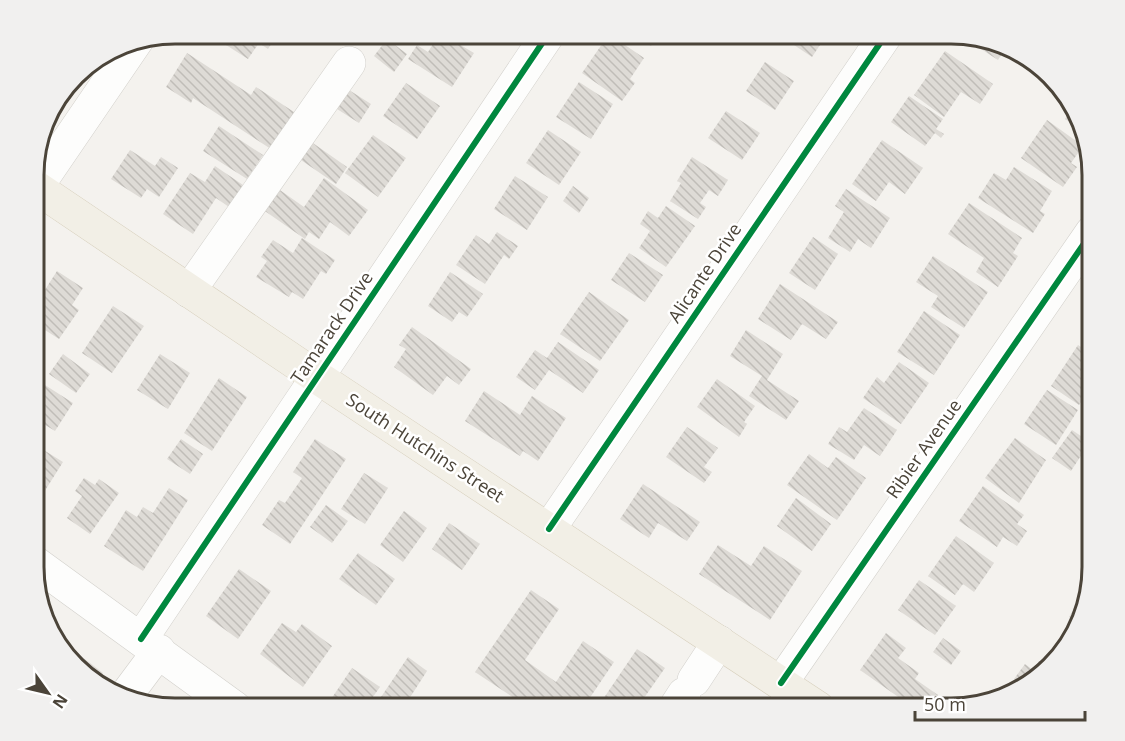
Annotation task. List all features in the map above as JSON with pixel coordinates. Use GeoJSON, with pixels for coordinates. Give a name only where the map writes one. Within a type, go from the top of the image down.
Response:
{"type":"FeatureCollection","features":[{"type":"Feature","properties":{"kind":"main road","name":"South Hutchins Street"},"geometry":{"type":"LineString","coordinates":[[44,193],[317,377],[802,697]]}},
{"type":"Feature","properties":{"kind":"street","name":"Tamarack Drive"},"geometry":{"type":"LineString","coordinates":[[130,690],[150,645],[317,377],[542,44]]}},
{"type":"Feature","properties":{"kind":"street","name":"Alicante Drive"},"geometry":{"type":"LineString","coordinates":[[549,530],[879,44]]}},
{"type":"Feature","properties":{"kind":"street"},"geometry":{"type":"LineString","coordinates":[[44,174],[129,51]]}},
{"type":"Feature","properties":{"kind":"street"},"geometry":{"type":"LineString","coordinates":[[189,291],[349,63]]}},
{"type":"Feature","properties":{"kind":"street","name":"Ribier Avenue"},"geometry":{"type":"LineString","coordinates":[[781,683],[1081,248]]}},
{"type":"Feature","properties":{"kind":"street"},"geometry":{"type":"LineString","coordinates":[[44,569],[222,698]]}},
{"type":"Feature","properties":{"kind":"street"},"geometry":{"type":"LineString","coordinates":[[684,694],[719,642]]}},
{"type":"Feature","properties":{"kind":"building"},"geometry":{"type":"Polygon","coordinates":[[[225,44],[258,44],[248,59],[225,44]]]}},
{"type":"Feature","properties":{"kind":"building"},"geometry":{"type":"Polygon","coordinates":[[[260,44],[271,44],[268,49],[260,44]]]}},
{"type":"Feature","properties":{"kind":"building"},"geometry":{"type":"Polygon","coordinates":[[[383,44],[394,44],[407,54],[394,72],[374,56],[383,44]]]}},
{"type":"Feature","properties":{"kind":"building"},"geometry":{"type":"Polygon","coordinates":[[[433,44],[459,44],[474,53],[452,87],[408,59],[417,45],[428,52],[433,44]]]}},
{"type":"Feature","properties":{"kind":"building"},"geometry":{"type":"Polygon","coordinates":[[[602,44],[624,44],[644,58],[630,79],[635,83],[622,101],[582,73],[602,44]]]}},
{"type":"Feature","properties":{"kind":"building"},"geometry":{"type":"Polygon","coordinates":[[[792,44],[821,44],[812,57],[792,44]]]}},
{"type":"Feature","properties":{"kind":"building"},"geometry":{"type":"Polygon","coordinates":[[[977,47],[1002,54],[998,60],[977,47]]]}},
{"type":"Feature","properties":{"kind":"building"},"geometry":{"type":"Polygon","coordinates":[[[945,51],[993,84],[980,104],[961,92],[944,117],[914,95],[945,51]]]}},
{"type":"Feature","properties":{"kind":"building"},"geometry":{"type":"Polygon","coordinates":[[[187,53],[251,95],[256,87],[297,114],[274,151],[193,98],[191,103],[166,87],[187,53]]]}},
{"type":"Feature","properties":{"kind":"building"},"geometry":{"type":"Polygon","coordinates":[[[765,62],[794,81],[775,110],[746,91],[765,62]]]}},
{"type":"Feature","properties":{"kind":"building"},"geometry":{"type":"Polygon","coordinates":[[[579,82],[613,104],[591,139],[556,117],[579,82]]]}},
{"type":"Feature","properties":{"kind":"building"},"geometry":{"type":"Polygon","coordinates":[[[406,83],[440,106],[417,139],[383,116],[406,83]]]}},
{"type":"Feature","properties":{"kind":"building"},"geometry":{"type":"Polygon","coordinates":[[[349,90],[371,104],[359,123],[337,109],[349,90]]]}},
{"type":"Feature","properties":{"kind":"building"},"geometry":{"type":"Polygon","coordinates":[[[909,96],[943,119],[936,129],[944,134],[941,138],[935,133],[925,146],[891,122],[909,96]]]}},
{"type":"Feature","properties":{"kind":"building"},"geometry":{"type":"Polygon","coordinates":[[[726,111],[760,133],[742,160],[708,138],[726,111]]]}},
{"type":"Feature","properties":{"kind":"building"},"geometry":{"type":"Polygon","coordinates":[[[1047,120],[1077,142],[1079,149],[1071,163],[1077,167],[1063,187],[1021,158],[1047,120]]]}},
{"type":"Feature","properties":{"kind":"building"},"geometry":{"type":"Polygon","coordinates":[[[219,126],[263,155],[247,179],[203,151],[219,126]]]}},
{"type":"Feature","properties":{"kind":"building"},"geometry":{"type":"Polygon","coordinates":[[[548,130],[581,152],[559,185],[526,163],[548,130]]]}},
{"type":"Feature","properties":{"kind":"building"},"geometry":{"type":"Polygon","coordinates":[[[373,135],[406,158],[378,197],[345,173],[373,135]]]}},
{"type":"Feature","properties":{"kind":"building"},"geometry":{"type":"Polygon","coordinates":[[[882,140],[923,168],[905,194],[889,182],[876,201],[852,184],[882,140]]]}},
{"type":"Feature","properties":{"kind":"building"},"geometry":{"type":"Polygon","coordinates":[[[310,141],[347,167],[336,184],[298,158],[310,141]]]}},
{"type":"Feature","properties":{"kind":"building"},"geometry":{"type":"Polygon","coordinates":[[[130,150],[155,166],[161,157],[178,168],[159,197],[147,189],[141,198],[111,179],[130,150]]]}},
{"type":"Feature","properties":{"kind":"building"},"geometry":{"type":"Polygon","coordinates":[[[692,157],[728,180],[718,196],[709,190],[700,203],[706,207],[698,219],[670,201],[681,183],[677,181],[692,157]]]}},
{"type":"Feature","properties":{"kind":"building"},"geometry":{"type":"Polygon","coordinates":[[[215,166],[243,185],[229,207],[216,198],[193,234],[163,214],[190,173],[205,182],[215,166]]]}},
{"type":"Feature","properties":{"kind":"building"},"geometry":{"type":"Polygon","coordinates":[[[1014,167],[1052,191],[1040,211],[1045,214],[1033,233],[978,198],[994,173],[1006,180],[1014,167]]]}},
{"type":"Feature","properties":{"kind":"building"},"geometry":{"type":"Polygon","coordinates":[[[515,176],[548,197],[527,230],[494,209],[515,176]]]}},
{"type":"Feature","properties":{"kind":"building"},"geometry":{"type":"Polygon","coordinates":[[[324,178],[368,210],[349,236],[330,222],[319,239],[309,232],[305,239],[262,209],[277,188],[304,207],[324,178]]]}},
{"type":"Feature","properties":{"kind":"building"},"geometry":{"type":"Polygon","coordinates":[[[573,186],[589,198],[579,213],[563,201],[573,186]]]}},
{"type":"Feature","properties":{"kind":"building"},"geometry":{"type":"Polygon","coordinates":[[[846,189],[890,218],[871,248],[858,239],[850,252],[828,238],[844,212],[835,206],[846,189]]]}},
{"type":"Feature","properties":{"kind":"building"},"geometry":{"type":"Polygon","coordinates":[[[969,203],[1022,238],[1013,253],[1018,256],[998,287],[976,272],[984,258],[948,234],[969,203]]]}},
{"type":"Feature","properties":{"kind":"building"},"geometry":{"type":"Polygon","coordinates":[[[666,206],[695,226],[666,267],[639,248],[650,231],[640,224],[648,211],[658,218],[666,206]]]}},
{"type":"Feature","properties":{"kind":"building"},"geometry":{"type":"Polygon","coordinates":[[[497,232],[518,246],[509,259],[504,255],[485,284],[456,265],[476,235],[489,244],[497,232]]]}},
{"type":"Feature","properties":{"kind":"building"},"geometry":{"type":"Polygon","coordinates":[[[813,237],[838,254],[815,290],[789,273],[813,237]]]}},
{"type":"Feature","properties":{"kind":"building"},"geometry":{"type":"Polygon","coordinates":[[[302,238],[335,260],[326,274],[321,271],[303,299],[292,292],[289,297],[256,277],[267,261],[261,257],[273,240],[293,253],[302,238]]]}},
{"type":"Feature","properties":{"kind":"building"},"geometry":{"type":"Polygon","coordinates":[[[629,253],[663,275],[645,302],[611,280],[629,253]]]}},
{"type":"Feature","properties":{"kind":"building"},"geometry":{"type":"Polygon","coordinates":[[[933,256],[988,292],[964,328],[931,307],[938,296],[916,282],[933,256]]]}},
{"type":"Feature","properties":{"kind":"building"},"geometry":{"type":"Polygon","coordinates":[[[57,271],[83,288],[72,305],[79,310],[59,339],[44,329],[44,291],[57,271]]]}},
{"type":"Feature","properties":{"kind":"building"},"geometry":{"type":"Polygon","coordinates":[[[450,272],[483,294],[467,317],[459,312],[452,322],[428,306],[450,272]]]}},
{"type":"Feature","properties":{"kind":"building"},"geometry":{"type":"Polygon","coordinates":[[[780,284],[838,322],[826,339],[802,324],[791,340],[758,319],[780,284]]]}},
{"type":"Feature","properties":{"kind":"building"},"geometry":{"type":"Polygon","coordinates":[[[589,292],[629,320],[600,361],[560,334],[589,292]]]}},
{"type":"Feature","properties":{"kind":"building"},"geometry":{"type":"Polygon","coordinates":[[[113,306],[144,326],[112,373],[82,353],[113,306]]]}},
{"type":"Feature","properties":{"kind":"building"},"geometry":{"type":"Polygon","coordinates":[[[924,311],[960,335],[934,375],[897,352],[924,311]]]}},
{"type":"Feature","properties":{"kind":"building"},"geometry":{"type":"Polygon","coordinates":[[[412,327],[471,369],[459,385],[447,376],[433,395],[394,367],[406,349],[399,345],[412,327]]]}},
{"type":"Feature","properties":{"kind":"building"},"geometry":{"type":"Polygon","coordinates":[[[746,330],[783,354],[767,380],[799,401],[786,420],[749,396],[762,376],[730,356],[746,330]]]}},
{"type":"Feature","properties":{"kind":"building"},"geometry":{"type":"Polygon","coordinates":[[[558,342],[599,370],[583,393],[549,370],[535,390],[516,377],[535,350],[547,358],[558,342]]]}},
{"type":"Feature","properties":{"kind":"building"},"geometry":{"type":"Polygon","coordinates":[[[1078,345],[1081,347],[1081,402],[1079,405],[1051,386],[1078,345]]]}},
{"type":"Feature","properties":{"kind":"building"},"geometry":{"type":"Polygon","coordinates":[[[63,354],[90,374],[76,393],[49,374],[63,354]]]}},
{"type":"Feature","properties":{"kind":"building"},"geometry":{"type":"Polygon","coordinates":[[[160,354],[190,373],[168,409],[137,390],[160,354]]]}},
{"type":"Feature","properties":{"kind":"building"},"geometry":{"type":"Polygon","coordinates":[[[899,362],[929,383],[901,424],[863,398],[877,377],[884,383],[899,362]]]}},
{"type":"Feature","properties":{"kind":"building"},"geometry":{"type":"Polygon","coordinates":[[[219,378],[247,397],[212,451],[184,433],[219,378]]]}},
{"type":"Feature","properties":{"kind":"building"},"geometry":{"type":"Polygon","coordinates":[[[717,379],[755,406],[744,422],[747,424],[739,437],[697,407],[717,379]]]}},
{"type":"Feature","properties":{"kind":"building"},"geometry":{"type":"Polygon","coordinates":[[[45,385],[73,403],[55,431],[44,424],[45,385]]]}},
{"type":"Feature","properties":{"kind":"building"},"geometry":{"type":"Polygon","coordinates":[[[1047,390],[1078,410],[1056,445],[1024,424],[1047,390]]]}},
{"type":"Feature","properties":{"kind":"building"},"geometry":{"type":"Polygon","coordinates":[[[484,391],[520,415],[532,396],[566,418],[538,461],[523,451],[520,456],[465,421],[484,391]]]}},
{"type":"Feature","properties":{"kind":"building"},"geometry":{"type":"Polygon","coordinates":[[[864,408],[897,430],[880,456],[864,445],[854,460],[828,444],[839,427],[847,432],[864,408]]]}},
{"type":"Feature","properties":{"kind":"building"},"geometry":{"type":"Polygon","coordinates":[[[687,427],[718,448],[704,467],[712,472],[704,483],[666,457],[687,427]]]}},
{"type":"Feature","properties":{"kind":"building"},"geometry":{"type":"Polygon","coordinates":[[[1072,430],[1081,436],[1081,456],[1071,471],[1052,458],[1072,430]]]}},
{"type":"Feature","properties":{"kind":"building"},"geometry":{"type":"Polygon","coordinates":[[[1015,438],[1046,460],[1019,503],[985,478],[1015,438]]]}},
{"type":"Feature","properties":{"kind":"building"},"geometry":{"type":"Polygon","coordinates":[[[181,439],[203,454],[190,474],[167,459],[181,439]]]}},
{"type":"Feature","properties":{"kind":"building"},"geometry":{"type":"Polygon","coordinates":[[[315,439],[346,459],[290,544],[262,525],[279,500],[285,503],[302,478],[293,472],[315,439]]]}},
{"type":"Feature","properties":{"kind":"building"},"geometry":{"type":"Polygon","coordinates":[[[44,450],[63,462],[44,492],[44,450]]]}},
{"type":"Feature","properties":{"kind":"building"},"geometry":{"type":"Polygon","coordinates":[[[809,454],[828,468],[836,457],[866,478],[837,520],[787,485],[809,454]]]}},
{"type":"Feature","properties":{"kind":"building"},"geometry":{"type":"Polygon","coordinates":[[[364,473],[388,488],[365,524],[341,509],[364,473]]]}},
{"type":"Feature","properties":{"kind":"building"},"geometry":{"type":"Polygon","coordinates":[[[84,478],[95,485],[99,479],[119,493],[90,534],[67,518],[82,496],[75,491],[84,478]]]}},
{"type":"Feature","properties":{"kind":"building"},"geometry":{"type":"Polygon","coordinates":[[[643,484],[700,522],[687,541],[658,523],[649,538],[620,519],[643,484]]]}},
{"type":"Feature","properties":{"kind":"building"},"geometry":{"type":"Polygon","coordinates":[[[983,486],[1024,515],[1017,524],[1027,531],[1017,546],[1003,537],[997,547],[959,521],[983,486]]]}},
{"type":"Feature","properties":{"kind":"building"},"geometry":{"type":"Polygon","coordinates":[[[169,488],[188,500],[143,571],[104,546],[126,510],[137,517],[143,507],[153,513],[169,488]]]}},
{"type":"Feature","properties":{"kind":"building"},"geometry":{"type":"Polygon","coordinates":[[[796,498],[831,524],[812,551],[777,526],[796,498]]]}},
{"type":"Feature","properties":{"kind":"building"},"geometry":{"type":"Polygon","coordinates":[[[326,505],[348,521],[332,543],[310,527],[326,505]]]}},
{"type":"Feature","properties":{"kind":"building"},"geometry":{"type":"Polygon","coordinates":[[[404,511],[427,528],[403,562],[380,545],[404,511]]]}},
{"type":"Feature","properties":{"kind":"building"},"geometry":{"type":"Polygon","coordinates":[[[449,523],[480,544],[462,570],[432,549],[449,523]]]}},
{"type":"Feature","properties":{"kind":"building"},"geometry":{"type":"Polygon","coordinates":[[[956,536],[994,563],[974,592],[963,584],[955,595],[928,576],[956,536]]]}},
{"type":"Feature","properties":{"kind":"building"},"geometry":{"type":"Polygon","coordinates":[[[718,545],[751,566],[764,546],[802,571],[770,620],[699,574],[718,545]]]}},
{"type":"Feature","properties":{"kind":"building"},"geometry":{"type":"Polygon","coordinates":[[[358,553],[395,579],[376,605],[339,579],[358,553]]]}},
{"type":"Feature","properties":{"kind":"building"},"geometry":{"type":"Polygon","coordinates":[[[239,569],[271,591],[238,639],[206,616],[239,569]]]}},
{"type":"Feature","properties":{"kind":"building"},"geometry":{"type":"Polygon","coordinates":[[[919,580],[956,606],[935,635],[898,610],[919,580]]]}},
{"type":"Feature","properties":{"kind":"building"},"geometry":{"type":"Polygon","coordinates":[[[531,590],[559,609],[525,660],[556,682],[583,641],[614,662],[590,697],[513,698],[475,672],[531,590]]]}},
{"type":"Feature","properties":{"kind":"building"},"geometry":{"type":"Polygon","coordinates":[[[282,623],[296,632],[302,624],[332,646],[303,687],[260,654],[282,623]]]}},
{"type":"Feature","properties":{"kind":"building"},"geometry":{"type":"Polygon","coordinates":[[[886,633],[906,648],[898,658],[919,673],[915,679],[938,695],[937,697],[898,697],[860,670],[886,633]]]}},
{"type":"Feature","properties":{"kind":"building"},"geometry":{"type":"Polygon","coordinates":[[[943,638],[961,651],[951,665],[933,652],[943,638]]]}},
{"type":"Feature","properties":{"kind":"building"},"geometry":{"type":"Polygon","coordinates":[[[637,649],[665,668],[644,697],[604,697],[637,649]]]}},
{"type":"Feature","properties":{"kind":"building"},"geometry":{"type":"Polygon","coordinates":[[[77,653],[103,673],[102,675],[88,665],[77,653]]]}},
{"type":"Feature","properties":{"kind":"building"},"geometry":{"type":"Polygon","coordinates":[[[408,657],[427,671],[410,698],[381,697],[408,657]]]}},
{"type":"Feature","properties":{"kind":"building"},"geometry":{"type":"Polygon","coordinates":[[[1025,664],[1031,669],[1016,680],[1014,679],[1025,664]]]}},
{"type":"Feature","properties":{"kind":"building"},"geometry":{"type":"Polygon","coordinates":[[[352,668],[380,687],[372,698],[332,698],[352,668]]]}},
{"type":"Feature","properties":{"kind":"cycle path"},"geometry":{"type":"LineString","coordinates":[[141,639],[542,44]]}},
{"type":"Feature","properties":{"kind":"cycle path"},"geometry":{"type":"LineString","coordinates":[[549,529],[880,44]]}},
{"type":"Feature","properties":{"kind":"cycle path"},"geometry":{"type":"LineString","coordinates":[[781,683],[1081,248]]}}]}
